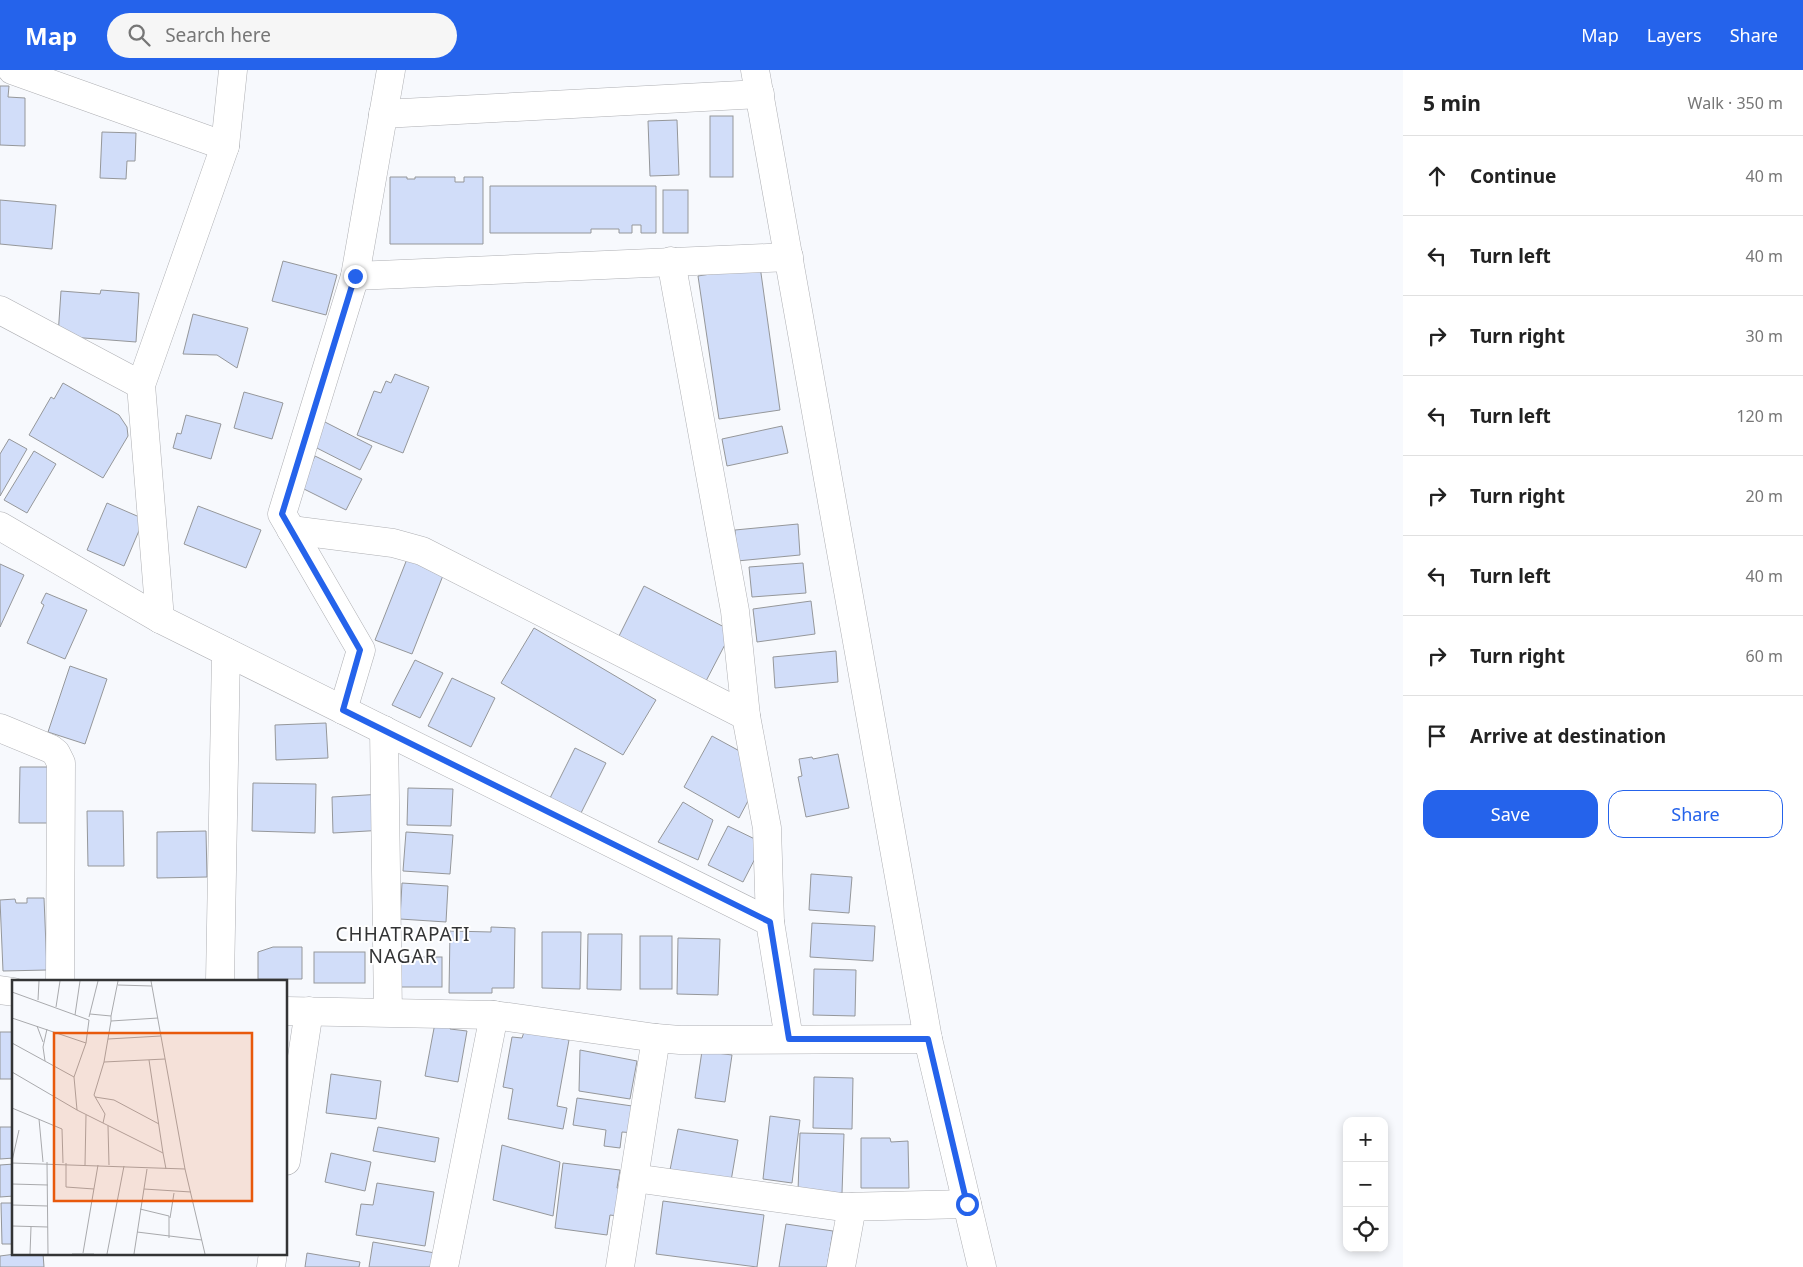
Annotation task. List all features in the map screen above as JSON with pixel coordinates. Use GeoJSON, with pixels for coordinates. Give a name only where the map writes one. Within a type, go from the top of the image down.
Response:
{"type":"FeatureCollection","features":[{"type":"Feature","properties":{"kind":"street"},"geometry":{"type":"LineString","coordinates":[[12,70],[225,146]]}},
{"type":"Feature","properties":{"kind":"street"},"geometry":{"type":"LineString","coordinates":[[160,619],[141,384],[225,146],[233,70]]}},
{"type":"Feature","properties":{"kind":"street"},"geometry":{"type":"LineString","coordinates":[[343,710],[360,650],[282,514],[355,276],[391,70]]}},
{"type":"Feature","properties":{"kind":"street"},"geometry":{"type":"LineString","coordinates":[[384,114],[757,82],[928,1039],[982,1267]]}},
{"type":"Feature","properties":{"kind":"street"},"geometry":{"type":"LineString","coordinates":[[355,276],[789,257]]}},
{"type":"Feature","properties":{"kind":"street"},"geometry":{"type":"LineString","coordinates":[[671,261],[735,611],[746,716],[767,828],[770,922],[789,1039]]}},
{"type":"Feature","properties":{"kind":"street"},"geometry":{"type":"LineString","coordinates":[[0,310],[141,384]]}},
{"type":"Feature","properties":{"kind":"street"},"geometry":{"type":"LineString","coordinates":[[0,526],[160,619],[770,922]]}},
{"type":"Feature","properties":{"kind":"street"},"geometry":{"type":"LineString","coordinates":[[291,530],[393,543],[422,551],[746,716]]}},
{"type":"Feature","properties":{"kind":"street"},"geometry":{"type":"LineString","coordinates":[[220,980],[226,652]]}},
{"type":"Feature","properties":{"kind":"street"},"geometry":{"type":"LineString","coordinates":[[0,728],[52,750],[56,753],[61,763],[60,980]]}},
{"type":"Feature","properties":{"kind":"street"},"geometry":{"type":"LineString","coordinates":[[384,730],[388,1012]]}},
{"type":"Feature","properties":{"kind":"street"},"geometry":{"type":"LineString","coordinates":[[288,1136],[298,1011],[494,1015],[656,1038],[928,1039]]}},
{"type":"Feature","properties":{"kind":"street"},"geometry":{"type":"LineString","coordinates":[[444,1267],[494,1015]]}},
{"type":"Feature","properties":{"kind":"street"},"geometry":{"type":"LineString","coordinates":[[620,1267],[656,1038]]}},
{"type":"Feature","properties":{"kind":"street"},"geometry":{"type":"LineString","coordinates":[[634,1178],[830,1206],[967,1204]]}},
{"type":"Feature","properties":{"kind":"street"},"geometry":{"type":"LineString","coordinates":[[840,1267],[852,1207]]}},
{"type":"Feature","properties":{"kind":"street"},"geometry":{"type":"LineString","coordinates":[[271,1267],[273,1254]]}},
{"type":"Feature","properties":{"kind":"building"},"geometry":{"type":"Polygon","coordinates":[[[0,86],[9,86],[8,97],[25,98],[25,146],[0,145],[0,86]]]}},
{"type":"Feature","properties":{"kind":"building"},"geometry":{"type":"Polygon","coordinates":[[[710,116],[733,116],[733,177],[710,177],[710,116]]]}},
{"type":"Feature","properties":{"kind":"building"},"geometry":{"type":"Polygon","coordinates":[[[677,120],[679,175],[650,176],[648,121],[677,120]]]}},
{"type":"Feature","properties":{"kind":"building"},"geometry":{"type":"Polygon","coordinates":[[[102,132],[136,133],[135,161],[127,161],[126,179],[100,178],[102,132]]]}},
{"type":"Feature","properties":{"kind":"building"},"geometry":{"type":"Polygon","coordinates":[[[390,177],[415,179],[415,177],[455,177],[455,182],[464,182],[464,177],[483,177],[483,244],[390,244],[390,177]]]}},
{"type":"Feature","properties":{"kind":"building"},"geometry":{"type":"Polygon","coordinates":[[[490,186],[656,186],[656,233],[641,233],[641,225],[632,225],[632,233],[619,233],[619,229],[591,229],[591,233],[490,233],[490,186]]]}},
{"type":"Feature","properties":{"kind":"building"},"geometry":{"type":"Polygon","coordinates":[[[663,190],[688,190],[688,233],[663,233],[663,190]]]}},
{"type":"Feature","properties":{"kind":"building"},"geometry":{"type":"Polygon","coordinates":[[[0,200],[56,205],[52,249],[0,244],[0,200]]]}},
{"type":"Feature","properties":{"kind":"building"},"geometry":{"type":"Polygon","coordinates":[[[283,261],[337,275],[326,315],[272,301],[283,261]]]}},
{"type":"Feature","properties":{"kind":"building"},"geometry":{"type":"Polygon","coordinates":[[[760,266],[780,410],[719,419],[698,276],[760,266]]]}},
{"type":"Feature","properties":{"kind":"building"},"geometry":{"type":"Polygon","coordinates":[[[101,290],[139,293],[136,342],[58,336],[61,291],[100,294],[101,290]]]}},
{"type":"Feature","properties":{"kind":"building"},"geometry":{"type":"Polygon","coordinates":[[[193,314],[248,328],[237,368],[217,355],[183,354],[193,314]]]}},
{"type":"Feature","properties":{"kind":"building"},"geometry":{"type":"Polygon","coordinates":[[[395,374],[429,387],[403,453],[357,435],[374,391],[381,393],[386,381],[391,383],[395,374]]]}},
{"type":"Feature","properties":{"kind":"building"},"geometry":{"type":"Polygon","coordinates":[[[63,383],[119,415],[127,427],[128,436],[103,478],[29,435],[51,397],[54,399],[63,383]]]}},
{"type":"Feature","properties":{"kind":"building"},"geometry":{"type":"Polygon","coordinates":[[[244,392],[283,403],[272,439],[234,428],[244,392]]]}},
{"type":"Feature","properties":{"kind":"building"},"geometry":{"type":"Polygon","coordinates":[[[186,415],[221,424],[211,459],[173,448],[177,433],[181,434],[186,415]]]}},
{"type":"Feature","properties":{"kind":"building"},"geometry":{"type":"Polygon","coordinates":[[[323,421],[372,446],[360,470],[311,445],[323,421]]]}},
{"type":"Feature","properties":{"kind":"building"},"geometry":{"type":"Polygon","coordinates":[[[782,426],[788,453],[727,466],[722,439],[782,426]]]}},
{"type":"Feature","properties":{"kind":"building"},"geometry":{"type":"Polygon","coordinates":[[[9,439],[27,449],[0,496],[0,454],[9,439]]]}},
{"type":"Feature","properties":{"kind":"building"},"geometry":{"type":"Polygon","coordinates":[[[34,451],[56,464],[27,513],[4,500],[34,451]]]}},
{"type":"Feature","properties":{"kind":"building"},"geometry":{"type":"Polygon","coordinates":[[[315,456],[362,479],[346,510],[300,487],[315,456]]]}},
{"type":"Feature","properties":{"kind":"building"},"geometry":{"type":"Polygon","coordinates":[[[107,503],[144,519],[124,566],[87,550],[107,503]]]}},
{"type":"Feature","properties":{"kind":"building"},"geometry":{"type":"Polygon","coordinates":[[[198,506],[261,530],[246,568],[184,544],[198,506]]]}},
{"type":"Feature","properties":{"kind":"building"},"geometry":{"type":"Polygon","coordinates":[[[798,524],[800,555],[737,561],[735,530],[798,524]]]}},
{"type":"Feature","properties":{"kind":"building"},"geometry":{"type":"Polygon","coordinates":[[[407,559],[444,573],[412,654],[375,640],[407,559]]]}},
{"type":"Feature","properties":{"kind":"building"},"geometry":{"type":"Polygon","coordinates":[[[803,563],[806,593],[752,597],[749,567],[803,563]]]}},
{"type":"Feature","properties":{"kind":"building"},"geometry":{"type":"Polygon","coordinates":[[[0,564],[24,575],[0,627],[0,564]]]}},
{"type":"Feature","properties":{"kind":"building"},"geometry":{"type":"Polygon","coordinates":[[[644,586],[732,631],[706,681],[619,636],[644,586]]]}},
{"type":"Feature","properties":{"kind":"building"},"geometry":{"type":"Polygon","coordinates":[[[46,593],[87,610],[65,659],[27,643],[44,605],[41,603],[46,593]]]}},
{"type":"Feature","properties":{"kind":"building"},"geometry":{"type":"Polygon","coordinates":[[[811,601],[815,634],[757,642],[753,609],[811,601]]]}},
{"type":"Feature","properties":{"kind":"building"},"geometry":{"type":"Polygon","coordinates":[[[534,628],[656,700],[623,755],[501,683],[534,628]]]}},
{"type":"Feature","properties":{"kind":"building"},"geometry":{"type":"Polygon","coordinates":[[[836,651],[838,682],[775,688],[773,657],[836,651]]]}},
{"type":"Feature","properties":{"kind":"building"},"geometry":{"type":"Polygon","coordinates":[[[415,660],[443,673],[420,718],[392,705],[415,660]]]}},
{"type":"Feature","properties":{"kind":"building"},"geometry":{"type":"Polygon","coordinates":[[[70,666],[107,679],[85,744],[48,732],[70,666]]]}},
{"type":"Feature","properties":{"kind":"building"},"geometry":{"type":"Polygon","coordinates":[[[452,678],[495,698],[471,747],[428,726],[452,678]]]}},
{"type":"Feature","properties":{"kind":"building"},"geometry":{"type":"Polygon","coordinates":[[[326,723],[328,758],[276,760],[275,725],[326,723]]]}},
{"type":"Feature","properties":{"kind":"building"},"geometry":{"type":"Polygon","coordinates":[[[712,736],[745,754],[748,801],[739,818],[684,787],[712,736]]]}},
{"type":"Feature","properties":{"kind":"building"},"geometry":{"type":"Polygon","coordinates":[[[575,748],[606,763],[581,813],[550,798],[575,748]]]}},
{"type":"Feature","properties":{"kind":"building"},"geometry":{"type":"Polygon","coordinates":[[[838,754],[849,808],[806,817],[798,777],[802,776],[799,759],[812,757],[813,759],[838,754]]]}},
{"type":"Feature","properties":{"kind":"building"},"geometry":{"type":"Polygon","coordinates":[[[20,767],[53,767],[53,823],[19,823],[20,767]]]}},
{"type":"Feature","properties":{"kind":"building"},"geometry":{"type":"Polygon","coordinates":[[[253,783],[316,784],[315,833],[252,831],[253,783]]]}},
{"type":"Feature","properties":{"kind":"building"},"geometry":{"type":"Polygon","coordinates":[[[408,788],[453,789],[451,826],[407,825],[408,788]]]}},
{"type":"Feature","properties":{"kind":"building"},"geometry":{"type":"Polygon","coordinates":[[[383,794],[385,830],[333,833],[332,797],[383,794]]]}},
{"type":"Feature","properties":{"kind":"building"},"geometry":{"type":"Polygon","coordinates":[[[683,802],[713,820],[698,860],[658,842],[683,802]]]}},
{"type":"Feature","properties":{"kind":"building"},"geometry":{"type":"Polygon","coordinates":[[[87,811],[123,811],[124,866],[88,866],[87,811]]]}},
{"type":"Feature","properties":{"kind":"building"},"geometry":{"type":"Polygon","coordinates":[[[728,826],[763,843],[743,882],[708,865],[728,826]]]}},
{"type":"Feature","properties":{"kind":"building"},"geometry":{"type":"Polygon","coordinates":[[[206,831],[207,877],[157,878],[157,832],[206,831]]]}},
{"type":"Feature","properties":{"kind":"building"},"geometry":{"type":"Polygon","coordinates":[[[406,832],[453,835],[450,874],[403,871],[406,832]]]}},
{"type":"Feature","properties":{"kind":"building"},"geometry":{"type":"Polygon","coordinates":[[[811,874],[852,877],[849,913],[809,910],[811,874]]]}},
{"type":"Feature","properties":{"kind":"building"},"geometry":{"type":"Polygon","coordinates":[[[402,883],[448,886],[446,922],[400,919],[402,883]]]}},
{"type":"Feature","properties":{"kind":"building"},"geometry":{"type":"Polygon","coordinates":[[[27,898],[44,898],[47,970],[3,971],[0,900],[15,899],[16,903],[27,903],[27,898]]]}},
{"type":"Feature","properties":{"kind":"building"},"geometry":{"type":"Polygon","coordinates":[[[812,923],[875,926],[873,961],[810,957],[812,923]]]}},
{"type":"Feature","properties":{"kind":"building"},"geometry":{"type":"Polygon","coordinates":[[[491,927],[515,928],[514,988],[492,988],[492,993],[449,993],[450,931],[491,932],[491,927]]]}},
{"type":"Feature","properties":{"kind":"building"},"geometry":{"type":"Polygon","coordinates":[[[542,932],[581,932],[580,989],[542,988],[542,932]]]}},
{"type":"Feature","properties":{"kind":"building"},"geometry":{"type":"Polygon","coordinates":[[[588,934],[622,934],[621,990],[587,989],[588,934]]]}},
{"type":"Feature","properties":{"kind":"building"},"geometry":{"type":"Polygon","coordinates":[[[640,936],[672,936],[672,989],[640,989],[640,936]]]}},
{"type":"Feature","properties":{"kind":"building"},"geometry":{"type":"Polygon","coordinates":[[[678,938],[720,939],[718,995],[677,994],[678,938]]]}},
{"type":"Feature","properties":{"kind":"building"},"geometry":{"type":"Polygon","coordinates":[[[273,947],[302,947],[302,979],[258,979],[258,952],[273,947]]]}},
{"type":"Feature","properties":{"kind":"building"},"geometry":{"type":"Polygon","coordinates":[[[314,952],[365,952],[365,983],[314,983],[314,952]]]}},
{"type":"Feature","properties":{"kind":"building"},"geometry":{"type":"Polygon","coordinates":[[[396,957],[442,957],[442,987],[396,987],[396,957]]]}},
{"type":"Feature","properties":{"kind":"building"},"geometry":{"type":"Polygon","coordinates":[[[814,969],[856,970],[855,1016],[813,1015],[814,969]]]}},
{"type":"Feature","properties":{"kind":"building"},"geometry":{"type":"Polygon","coordinates":[[[435,1023],[451,1025],[450,1029],[467,1031],[458,1082],[425,1076],[435,1023]]]}},
{"type":"Feature","properties":{"kind":"building"},"geometry":{"type":"Polygon","coordinates":[[[0,1032],[12,1032],[12,1079],[0,1079],[0,1032]]]}},
{"type":"Feature","properties":{"kind":"building"},"geometry":{"type":"Polygon","coordinates":[[[524,1032],[569,1040],[557,1106],[567,1108],[563,1129],[508,1119],[513,1089],[503,1087],[512,1037],[522,1038],[524,1032]]]}},
{"type":"Feature","properties":{"kind":"building"},"geometry":{"type":"Polygon","coordinates":[[[580,1050],[637,1061],[630,1099],[579,1091],[580,1050]]]}},
{"type":"Feature","properties":{"kind":"building"},"geometry":{"type":"Polygon","coordinates":[[[702,1051],[732,1055],[725,1102],[695,1098],[702,1051]]]}},
{"type":"Feature","properties":{"kind":"building"},"geometry":{"type":"Polygon","coordinates":[[[331,1074],[381,1081],[376,1119],[326,1113],[331,1074]]]}},
{"type":"Feature","properties":{"kind":"building"},"geometry":{"type":"Polygon","coordinates":[[[814,1077],[853,1078],[852,1129],[813,1128],[814,1077]]]}},
{"type":"Feature","properties":{"kind":"building"},"geometry":{"type":"Polygon","coordinates":[[[577,1098],[639,1107],[635,1133],[622,1132],[620,1148],[604,1146],[606,1130],[573,1125],[577,1098]]]}},
{"type":"Feature","properties":{"kind":"building"},"geometry":{"type":"Polygon","coordinates":[[[770,1116],[800,1120],[792,1183],[763,1179],[770,1116]]]}},
{"type":"Feature","properties":{"kind":"building"},"geometry":{"type":"Polygon","coordinates":[[[0,1127],[12,1127],[12,1158],[0,1159],[0,1127]]]}},
{"type":"Feature","properties":{"kind":"building"},"geometry":{"type":"Polygon","coordinates":[[[378,1127],[439,1138],[435,1162],[373,1151],[378,1127]]]}},
{"type":"Feature","properties":{"kind":"building"},"geometry":{"type":"Polygon","coordinates":[[[678,1129],[738,1140],[731,1181],[670,1170],[678,1129]]]}},
{"type":"Feature","properties":{"kind":"building"},"geometry":{"type":"Polygon","coordinates":[[[800,1133],[844,1134],[842,1193],[798,1191],[800,1133]]]}},
{"type":"Feature","properties":{"kind":"building"},"geometry":{"type":"Polygon","coordinates":[[[861,1138],[890,1138],[891,1142],[908,1141],[909,1188],[861,1188],[861,1138]]]}},
{"type":"Feature","properties":{"kind":"building"},"geometry":{"type":"Polygon","coordinates":[[[502,1145],[560,1162],[553,1216],[493,1200],[502,1145]]]}},
{"type":"Feature","properties":{"kind":"building"},"geometry":{"type":"Polygon","coordinates":[[[331,1153],[371,1162],[365,1191],[325,1182],[331,1153]]]}},
{"type":"Feature","properties":{"kind":"building"},"geometry":{"type":"Polygon","coordinates":[[[563,1163],[620,1170],[617,1188],[629,1189],[625,1217],[610,1215],[607,1235],[555,1228],[563,1163]]]}},
{"type":"Feature","properties":{"kind":"building"},"geometry":{"type":"Polygon","coordinates":[[[12,1164],[12,1196],[0,1197],[0,1165],[12,1164]]]}},
{"type":"Feature","properties":{"kind":"building"},"geometry":{"type":"Polygon","coordinates":[[[377,1183],[434,1192],[425,1246],[356,1235],[361,1204],[373,1205],[377,1183]]]}},
{"type":"Feature","properties":{"kind":"building"},"geometry":{"type":"Polygon","coordinates":[[[663,1201],[764,1215],[757,1267],[656,1254],[663,1201]]]}},
{"type":"Feature","properties":{"kind":"building"},"geometry":{"type":"Polygon","coordinates":[[[1,1203],[12,1203],[12,1244],[2,1244],[1,1203]]]}},
{"type":"Feature","properties":{"kind":"building"},"geometry":{"type":"Polygon","coordinates":[[[786,1224],[833,1231],[827,1267],[779,1267],[786,1224]]]}},
{"type":"Feature","properties":{"kind":"building"},"geometry":{"type":"Polygon","coordinates":[[[373,1242],[435,1253],[432,1267],[369,1267],[373,1242]]]}},
{"type":"Feature","properties":{"kind":"building"},"geometry":{"type":"Polygon","coordinates":[[[307,1253],[360,1262],[359,1267],[305,1267],[307,1253]]]}},
{"type":"Feature","properties":{"kind":"building"},"geometry":{"type":"Polygon","coordinates":[[[43,1254],[44,1267],[0,1267],[0,1256],[43,1254]]]}},
{"type":"Feature","properties":{"kind":"district","name":"CHHATRAPATI NAGAR"},"geometry":{"type":"Point","coordinates":[403,945]}},
{"type":"Feature","properties":{"kind":"route"},"geometry":{"type":"LineString","coordinates":[[355,276],[282,514],[360,650],[343,710],[770,922],[789,1039],[928,1039],[967,1204]]}}]}
